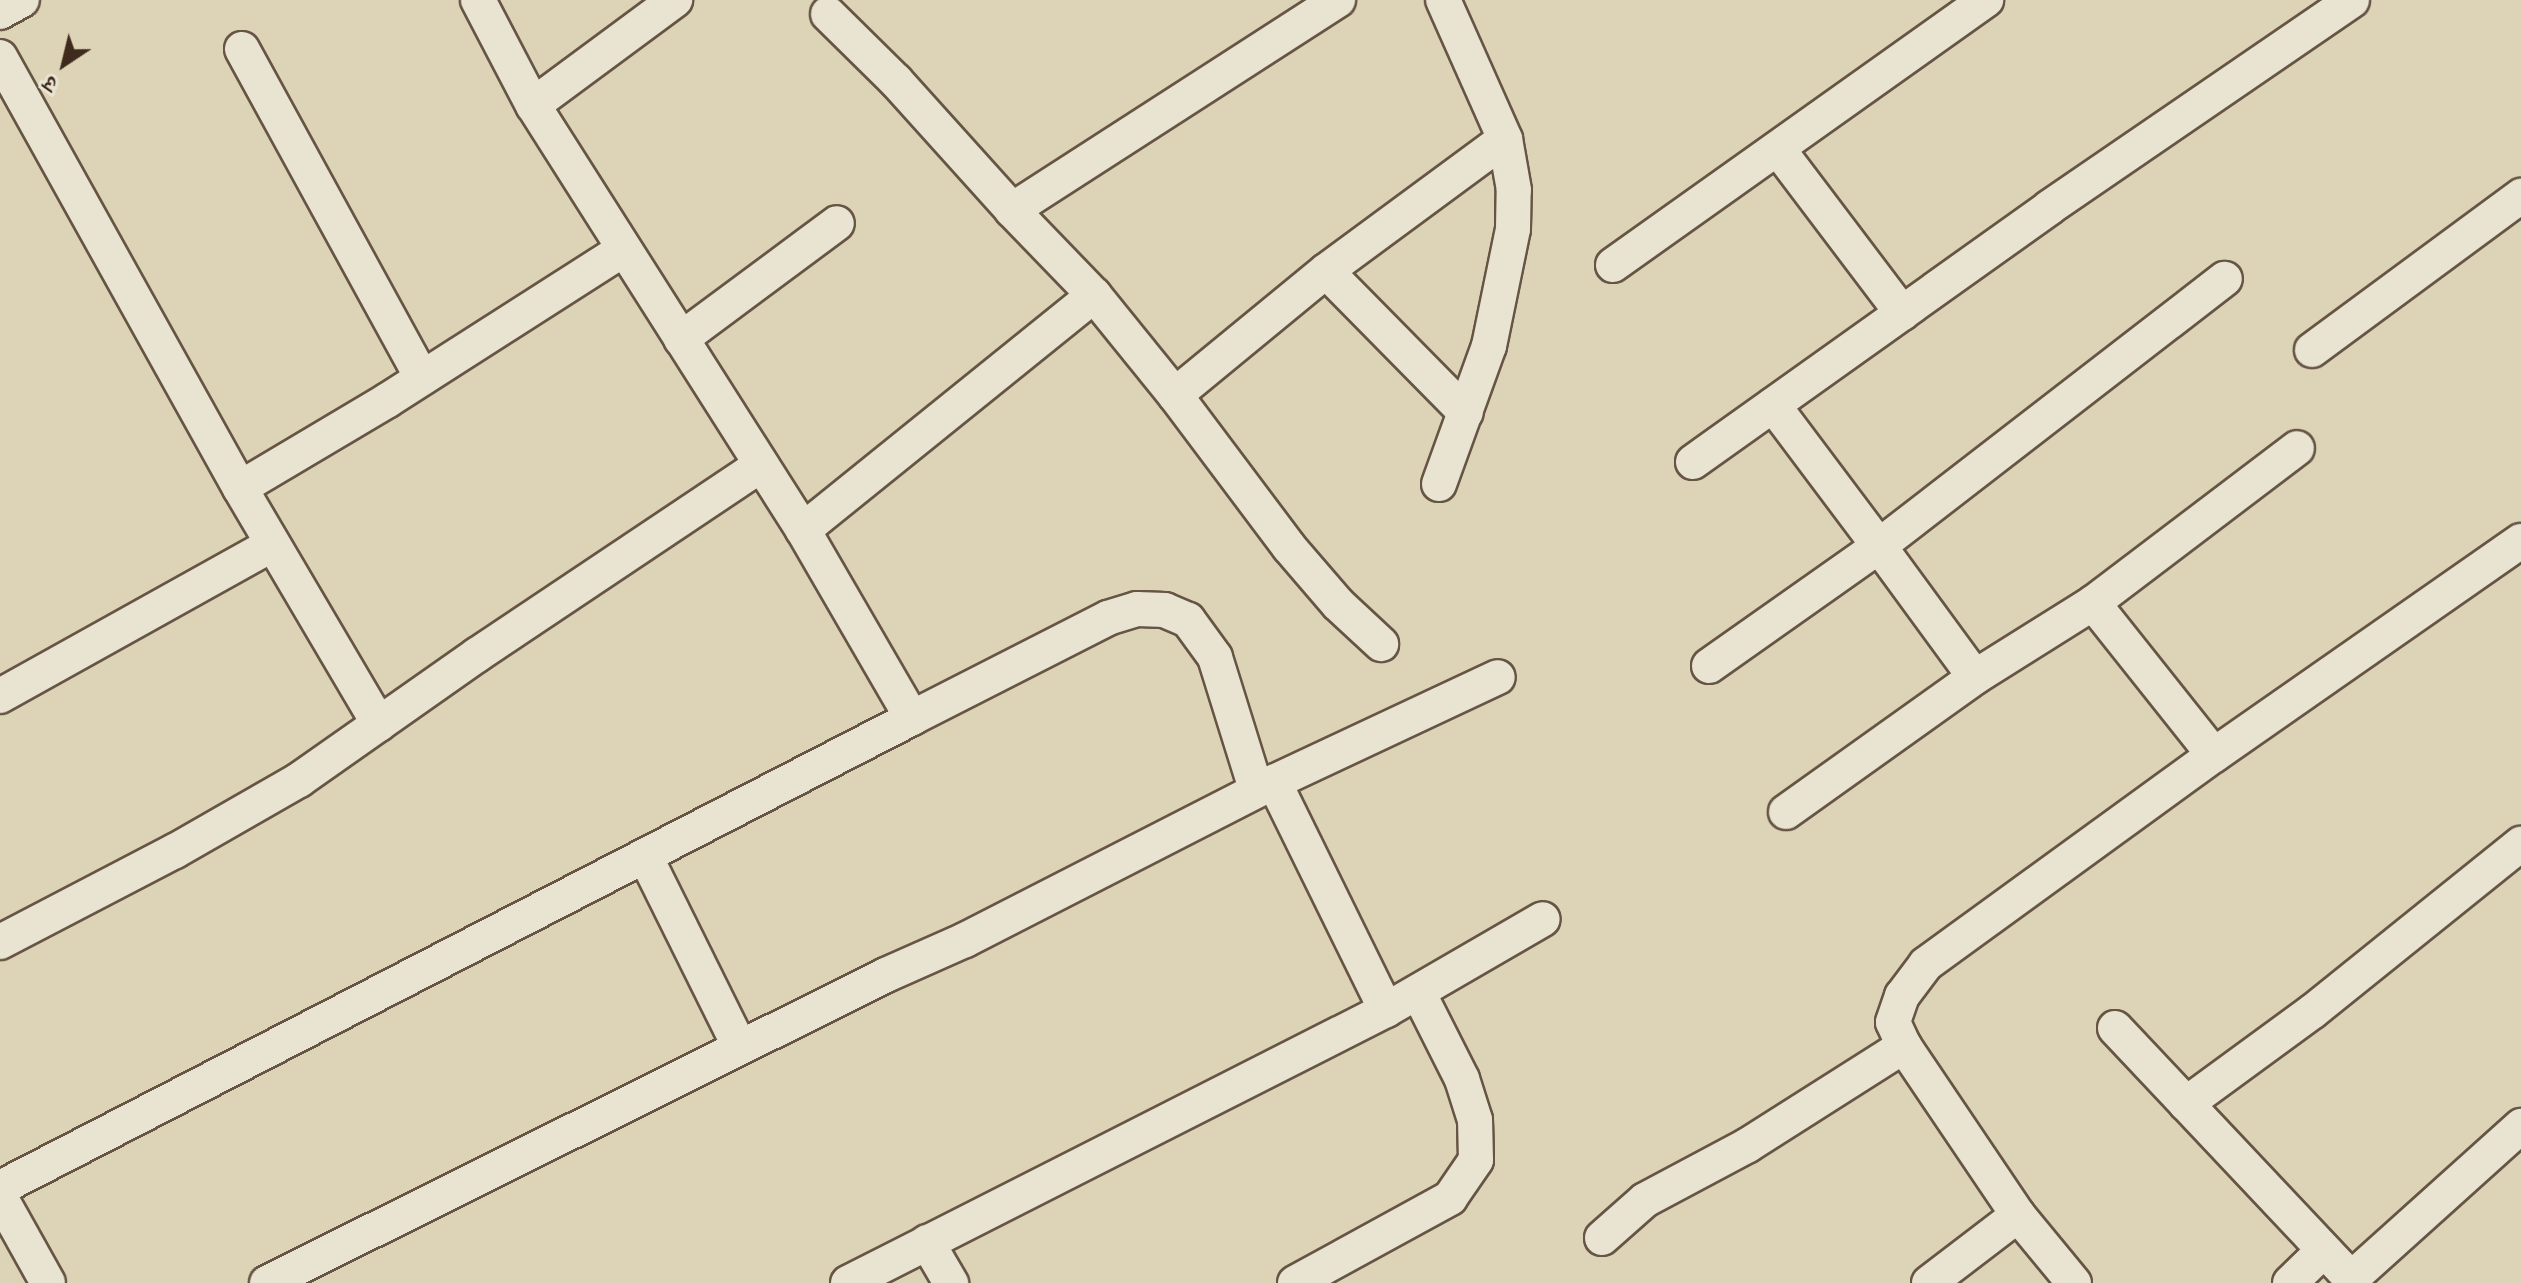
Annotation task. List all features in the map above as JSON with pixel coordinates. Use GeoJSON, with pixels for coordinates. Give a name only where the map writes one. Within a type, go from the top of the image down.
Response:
{"type":"FeatureCollection","features":[{"type":"Feature","properties":{"kind":"street"},"geometry":{"type":"LineString","coordinates":[[0,12],[22,0]]}},
{"type":"Feature","properties":{"kind":"street"},"geometry":{"type":"LineString","coordinates":[[478,0],[533,105],[803,530],[912,718]]}},
{"type":"Feature","properties":{"kind":"street"},"geometry":{"type":"LineString","coordinates":[[533,105],[675,0]]}},
{"type":"Feature","properties":{"kind":"street"},"geometry":{"type":"LineString","coordinates":[[1012,210],[1338,0]]}},
{"type":"Feature","properties":{"kind":"street"},"geometry":{"type":"LineString","coordinates":[[1613,265],[1986,0]]}},
{"type":"Feature","properties":{"kind":"street"},"geometry":{"type":"LineString","coordinates":[[1693,462],[2352,0]]}},
{"type":"Feature","properties":{"kind":"street"},"geometry":{"type":"LineString","coordinates":[[1439,484],[1489,346],[1513,229],[1514,190],[1505,139],[1455,4]]}},
{"type":"Feature","properties":{"kind":"street"},"geometry":{"type":"LineString","coordinates":[[831,5],[1012,210],[1094,295],[1175,395],[1289,547],[1338,604],[1381,644]]}},
{"type":"Feature","properties":{"kind":"street"},"geometry":{"type":"LineString","coordinates":[[242,49],[422,378]]}},
{"type":"Feature","properties":{"kind":"street"},"geometry":{"type":"LineString","coordinates":[[0,57],[240,488],[379,724]]}},
{"type":"Feature","properties":{"kind":"street"},"geometry":{"type":"LineString","coordinates":[[1175,395],[1326,271],[1505,139]]}},
{"type":"Feature","properties":{"kind":"street"},"geometry":{"type":"LineString","coordinates":[[1778,149],[1902,313]]}},
{"type":"Feature","properties":{"kind":"street"},"geometry":{"type":"LineString","coordinates":[[2312,350],[2521,196]]}},
{"type":"Feature","properties":{"kind":"street"},"geometry":{"type":"LineString","coordinates":[[681,339],[837,223]]}},
{"type":"Feature","properties":{"kind":"street"},"geometry":{"type":"LineString","coordinates":[[240,488],[422,378],[624,249]]}},
{"type":"Feature","properties":{"kind":"street"},"geometry":{"type":"LineString","coordinates":[[1326,271],[1466,413]]}},
{"type":"Feature","properties":{"kind":"street"},"geometry":{"type":"LineString","coordinates":[[1709,666],[1879,546],[2225,279]]}},
{"type":"Feature","properties":{"kind":"street"},"geometry":{"type":"LineString","coordinates":[[803,530],[1094,295]]}},
{"type":"Feature","properties":{"kind":"street"},"geometry":{"type":"LineString","coordinates":[[1773,405],[1975,677]]}},
{"type":"Feature","properties":{"kind":"street"},"geometry":{"type":"LineString","coordinates":[[1786,812],[1975,677],[2093,603],[2297,448]]}},
{"type":"Feature","properties":{"kind":"street"},"geometry":{"type":"LineString","coordinates":[[0,942],[175,851],[299,780],[761,465]]}},
{"type":"Feature","properties":{"kind":"street"},"geometry":{"type":"LineString","coordinates":[[2074,1283],[2018,1215],[1904,1046],[1893,1022],[1902,996],[1926,964],[2214,755],[2521,541]]}},
{"type":"Feature","properties":{"kind":"street"},"geometry":{"type":"LineString","coordinates":[[0,696],[273,544]]}},
{"type":"Feature","properties":{"kind":"street"},"geometry":{"type":"LineString","coordinates":[[2093,603],[2214,755]]}},
{"type":"Feature","properties":{"kind":"street"},"geometry":{"type":"LineString","coordinates":[[0,1188],[1108,618],[1137,609],[1165,610],[1188,620],[1215,657],[1265,786],[1386,1010]]}},
{"type":"Feature","properties":{"kind":"street"},"geometry":{"type":"LineString","coordinates":[[267,1283],[740,1047],[965,940],[1265,786],[1498,677]]}},
{"type":"Feature","properties":{"kind":"street"},"geometry":{"type":"LineString","coordinates":[[2186,1104],[2313,1011],[2521,844]]}},
{"type":"Feature","properties":{"kind":"street"},"geometry":{"type":"LineString","coordinates":[[645,856],[740,1047]]}},
{"type":"Feature","properties":{"kind":"street"},"geometry":{"type":"LineString","coordinates":[[848,1283],[1386,1010],[1543,919]]}},
{"type":"Feature","properties":{"kind":"street"},"geometry":{"type":"LineString","coordinates":[[1295,1283],[1450,1198],[1476,1160],[1475,1120],[1462,1079],[1418,992]]}},
{"type":"Feature","properties":{"kind":"street"},"geometry":{"type":"LineString","coordinates":[[2115,1028],[2353,1281],[2521,1126]]}},
{"type":"Feature","properties":{"kind":"street"},"geometry":{"type":"LineString","coordinates":[[1602,1238],[1645,1200],[1748,1145],[1904,1046]]}},
{"type":"Feature","properties":{"kind":"street"},"geometry":{"type":"LineString","coordinates":[[0,1197],[48,1283]]}},
{"type":"Feature","properties":{"kind":"street"},"geometry":{"type":"LineString","coordinates":[[1929,1283],[2018,1215]]}},
{"type":"Feature","properties":{"kind":"street"},"geometry":{"type":"LineString","coordinates":[[927,1242],[951,1283]]}},
{"type":"Feature","properties":{"kind":"street"},"geometry":{"type":"LineString","coordinates":[[2290,1283],[2324,1250]]}}]}
